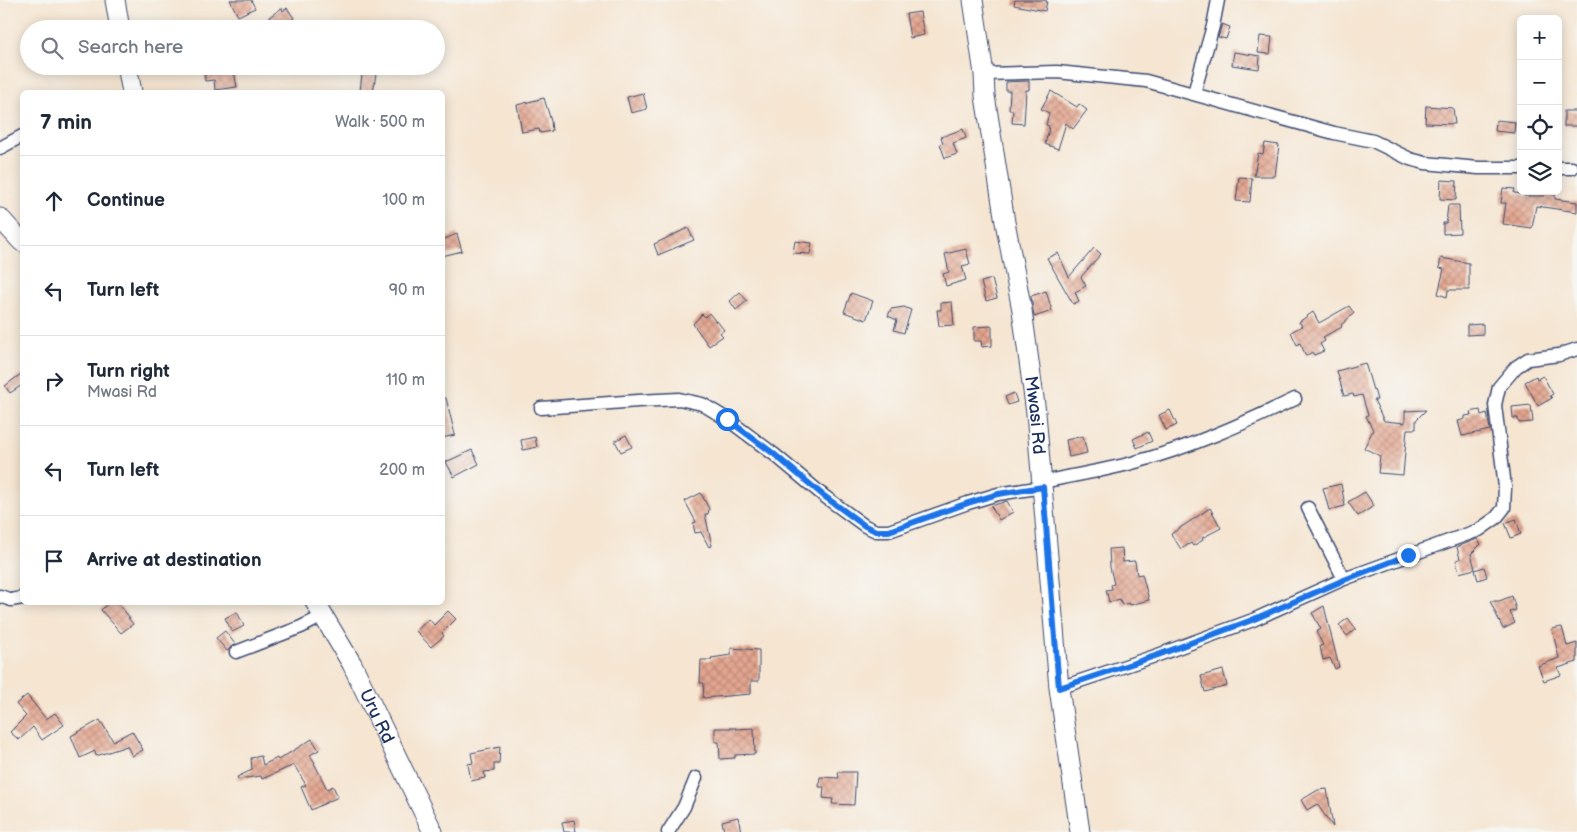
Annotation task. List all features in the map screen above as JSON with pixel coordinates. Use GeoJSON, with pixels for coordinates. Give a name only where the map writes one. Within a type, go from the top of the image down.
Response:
{"type":"FeatureCollection","features":[{"type":"Feature","properties":{"kind":"street"},"geometry":{"type":"LineString","coordinates":[[115,0],[118,20]]}},
{"type":"Feature","properties":{"kind":"street","name":"Mwasi Rd"},"geometry":{"type":"LineString","coordinates":[[973,0],[984,74],[985,96],[1023,319],[1036,413],[1059,688],[1080,832]]}},
{"type":"Feature","properties":{"kind":"street"},"geometry":{"type":"LineString","coordinates":[[1194,94],[1213,26],[1218,0]]}},
{"type":"Feature","properties":{"kind":"street"},"geometry":{"type":"LineString","coordinates":[[984,74],[1057,72],[1146,81],[1334,133],[1373,141],[1410,159],[1425,163],[1478,168],[1517,168]]}},
{"type":"Feature","properties":{"kind":"street"},"geometry":{"type":"LineString","coordinates":[[129,75],[132,90]]}},
{"type":"Feature","properties":{"kind":"street"},"geometry":{"type":"LineString","coordinates":[[0,148],[20,137]]}},
{"type":"Feature","properties":{"kind":"street"},"geometry":{"type":"LineString","coordinates":[[1562,168],[1572,168]]}},
{"type":"Feature","properties":{"kind":"street"},"geometry":{"type":"LineString","coordinates":[[0,218],[20,240]]}},
{"type":"Feature","properties":{"kind":"street"},"geometry":{"type":"LineString","coordinates":[[1059,688],[1158,655],[1252,620],[1344,580],[1480,530],[1496,518],[1504,508],[1505,487],[1495,406],[1499,387],[1516,367],[1528,359],[1559,355],[1577,349]]}},
{"type":"Feature","properties":{"kind":"street"},"geometry":{"type":"LineString","coordinates":[[541,408],[679,399],[702,404],[727,419],[774,454],[824,496],[865,526],[876,531],[889,531],[998,494],[1131,463],[1165,453],[1239,425],[1296,399]]}},
{"type":"Feature","properties":{"kind":"street"},"geometry":{"type":"LineString","coordinates":[[1308,508],[1344,580]]}},
{"type":"Feature","properties":{"kind":"street"},"geometry":{"type":"LineString","coordinates":[[0,596],[12,600],[20,598]]}},
{"type":"Feature","properties":{"kind":"street"},"geometry":{"type":"LineString","coordinates":[[236,652],[300,627],[319,609]]}},
{"type":"Feature","properties":{"kind":"street","name":"Uru Rd"},"geometry":{"type":"LineString","coordinates":[[319,609],[352,664],[433,832]]}},
{"type":"Feature","properties":{"kind":"street"},"geometry":{"type":"LineString","coordinates":[[668,832],[684,807],[696,778]]}},
{"type":"Feature","properties":{"kind":"building"},"geometry":{"type":"Polygon","coordinates":[[[230,0],[251,0],[255,8],[238,16],[230,0]]]}},
{"type":"Feature","properties":{"kind":"building"},"geometry":{"type":"Polygon","coordinates":[[[1015,0],[1047,1],[1045,11],[1014,5],[1015,0]]]}},
{"type":"Feature","properties":{"kind":"building"},"geometry":{"type":"Polygon","coordinates":[[[282,8],[283,11],[287,8],[294,18],[291,20],[271,20],[269,17],[282,8]]]}},
{"type":"Feature","properties":{"kind":"building"},"geometry":{"type":"Polygon","coordinates":[[[920,12],[924,35],[910,38],[906,14],[920,12]]]}},
{"type":"Feature","properties":{"kind":"building"},"geometry":{"type":"Polygon","coordinates":[[[1222,24],[1230,27],[1226,39],[1218,37],[1222,24]]]}},
{"type":"Feature","properties":{"kind":"building"},"geometry":{"type":"Polygon","coordinates":[[[1260,36],[1272,37],[1270,54],[1258,53],[1260,36]]]}},
{"type":"Feature","properties":{"kind":"building"},"geometry":{"type":"Polygon","coordinates":[[[1234,52],[1260,56],[1259,69],[1232,65],[1234,52]]]}},
{"type":"Feature","properties":{"kind":"building"},"geometry":{"type":"Polygon","coordinates":[[[205,75],[235,75],[237,87],[215,90],[214,80],[205,81],[205,75]]]}},
{"type":"Feature","properties":{"kind":"building"},"geometry":{"type":"Polygon","coordinates":[[[362,75],[376,75],[373,90],[360,90],[362,75]]]}},
{"type":"Feature","properties":{"kind":"building"},"geometry":{"type":"Polygon","coordinates":[[[1029,81],[1029,90],[1026,90],[1024,124],[1012,123],[1013,110],[1009,110],[1010,91],[1006,91],[1006,82],[1029,81]]]}},
{"type":"Feature","properties":{"kind":"building"},"geometry":{"type":"Polygon","coordinates":[[[1051,91],[1077,107],[1079,104],[1087,110],[1073,129],[1066,123],[1058,149],[1045,144],[1049,126],[1046,125],[1049,113],[1041,109],[1051,91]]]}},
{"type":"Feature","properties":{"kind":"building"},"geometry":{"type":"Polygon","coordinates":[[[643,93],[647,109],[631,113],[627,97],[643,93]]]}},
{"type":"Feature","properties":{"kind":"building"},"geometry":{"type":"Polygon","coordinates":[[[544,98],[552,131],[540,133],[539,129],[522,132],[517,105],[544,98]]]}},
{"type":"Feature","properties":{"kind":"building"},"geometry":{"type":"Polygon","coordinates":[[[1426,106],[1453,108],[1455,124],[1425,123],[1426,106]]]}},
{"type":"Feature","properties":{"kind":"building"},"geometry":{"type":"Polygon","coordinates":[[[1564,111],[1577,111],[1577,126],[1564,126],[1564,111]]]}},
{"type":"Feature","properties":{"kind":"building"},"geometry":{"type":"Polygon","coordinates":[[[1496,120],[1515,122],[1514,133],[1495,131],[1496,120]]]}},
{"type":"Feature","properties":{"kind":"building"},"geometry":{"type":"Polygon","coordinates":[[[963,129],[966,138],[953,143],[957,154],[945,158],[940,144],[943,143],[941,137],[963,129]]]}},
{"type":"Feature","properties":{"kind":"building"},"geometry":{"type":"Polygon","coordinates":[[[1265,143],[1279,145],[1275,176],[1254,176],[1258,153],[1263,154],[1265,143]]]}},
{"type":"Feature","properties":{"kind":"building"},"geometry":{"type":"Polygon","coordinates":[[[1239,177],[1252,178],[1250,202],[1236,201],[1239,177]]]}},
{"type":"Feature","properties":{"kind":"building"},"geometry":{"type":"Polygon","coordinates":[[[1441,180],[1457,181],[1456,200],[1440,199],[1441,180]]]}},
{"type":"Feature","properties":{"kind":"building"},"geometry":{"type":"Polygon","coordinates":[[[1503,188],[1515,189],[1514,193],[1517,195],[1555,195],[1555,199],[1577,202],[1577,212],[1536,206],[1532,228],[1503,224],[1506,203],[1501,203],[1503,188]]]}},
{"type":"Feature","properties":{"kind":"building"},"geometry":{"type":"Polygon","coordinates":[[[1448,205],[1459,205],[1460,233],[1443,234],[1443,223],[1446,223],[1448,205]]]}},
{"type":"Feature","properties":{"kind":"building"},"geometry":{"type":"Polygon","coordinates":[[[688,228],[694,240],[658,255],[654,244],[688,228]]]}},
{"type":"Feature","properties":{"kind":"building"},"geometry":{"type":"Polygon","coordinates":[[[457,234],[462,251],[445,255],[445,239],[457,234]]]}},
{"type":"Feature","properties":{"kind":"building"},"geometry":{"type":"Polygon","coordinates":[[[795,241],[812,243],[810,254],[793,253],[795,241]]]}},
{"type":"Feature","properties":{"kind":"building"},"geometry":{"type":"Polygon","coordinates":[[[1094,248],[1101,254],[1081,277],[1086,286],[1075,292],[1079,301],[1073,304],[1047,258],[1058,253],[1069,277],[1094,248]]]}},
{"type":"Feature","properties":{"kind":"building"},"geometry":{"type":"Polygon","coordinates":[[[966,249],[970,264],[962,266],[966,280],[946,286],[943,274],[949,272],[945,254],[966,249]]]}},
{"type":"Feature","properties":{"kind":"building"},"geometry":{"type":"Polygon","coordinates":[[[1441,258],[1469,263],[1469,290],[1448,290],[1447,297],[1438,294],[1444,269],[1439,268],[1441,258]]]}},
{"type":"Feature","properties":{"kind":"building"},"geometry":{"type":"Polygon","coordinates":[[[992,279],[997,298],[986,301],[981,282],[992,279]]]}},
{"type":"Feature","properties":{"kind":"building"},"geometry":{"type":"Polygon","coordinates":[[[1046,291],[1052,311],[1034,317],[1031,296],[1046,291]]]}},
{"type":"Feature","properties":{"kind":"building"},"geometry":{"type":"Polygon","coordinates":[[[740,292],[747,301],[736,310],[730,301],[740,292]]]}},
{"type":"Feature","properties":{"kind":"building"},"geometry":{"type":"Polygon","coordinates":[[[851,293],[873,301],[866,320],[844,312],[851,293]]]}},
{"type":"Feature","properties":{"kind":"building"},"geometry":{"type":"Polygon","coordinates":[[[952,302],[954,325],[939,326],[937,310],[941,310],[941,303],[952,302]]]}},
{"type":"Feature","properties":{"kind":"building"},"geometry":{"type":"Polygon","coordinates":[[[1349,306],[1354,313],[1341,325],[1342,327],[1323,337],[1325,341],[1320,344],[1324,351],[1314,355],[1312,352],[1306,356],[1300,343],[1297,345],[1291,332],[1302,326],[1299,322],[1313,312],[1319,323],[1349,306]]]}},
{"type":"Feature","properties":{"kind":"building"},"geometry":{"type":"Polygon","coordinates":[[[904,307],[911,310],[904,333],[894,330],[897,320],[888,316],[891,309],[904,307]]]}},
{"type":"Feature","properties":{"kind":"building"},"geometry":{"type":"Polygon","coordinates":[[[709,313],[724,330],[720,333],[723,336],[709,346],[693,324],[702,314],[705,317],[709,313]]]}},
{"type":"Feature","properties":{"kind":"building"},"geometry":{"type":"Polygon","coordinates":[[[1483,324],[1483,334],[1467,335],[1467,325],[1483,324]]]}},
{"type":"Feature","properties":{"kind":"building"},"geometry":{"type":"Polygon","coordinates":[[[992,326],[992,346],[982,347],[981,341],[974,341],[974,327],[992,326]]]}},
{"type":"Feature","properties":{"kind":"building"},"geometry":{"type":"Polygon","coordinates":[[[1365,363],[1377,400],[1374,400],[1384,421],[1405,423],[1405,411],[1426,410],[1416,420],[1416,429],[1407,429],[1403,475],[1378,473],[1380,456],[1364,448],[1373,430],[1366,416],[1368,415],[1362,395],[1354,397],[1353,394],[1344,396],[1337,371],[1365,363]]]}},
{"type":"Feature","properties":{"kind":"building"},"geometry":{"type":"Polygon","coordinates":[[[20,375],[20,386],[10,393],[5,386],[20,375]]]}},
{"type":"Feature","properties":{"kind":"building"},"geometry":{"type":"Polygon","coordinates":[[[1536,376],[1537,379],[1543,376],[1553,394],[1550,396],[1552,398],[1538,406],[1525,382],[1536,376]]]}},
{"type":"Feature","properties":{"kind":"building"},"geometry":{"type":"Polygon","coordinates":[[[1014,393],[1017,402],[1008,405],[1005,397],[1014,393]]]}},
{"type":"Feature","properties":{"kind":"building"},"geometry":{"type":"Polygon","coordinates":[[[445,398],[446,398],[455,435],[445,437],[445,398]]]}},
{"type":"Feature","properties":{"kind":"building"},"geometry":{"type":"Polygon","coordinates":[[[1531,405],[1533,422],[1519,423],[1518,418],[1513,418],[1512,407],[1531,405]]]}},
{"type":"Feature","properties":{"kind":"building"},"geometry":{"type":"Polygon","coordinates":[[[1170,410],[1177,425],[1166,430],[1159,415],[1170,410]]]}},
{"type":"Feature","properties":{"kind":"building"},"geometry":{"type":"Polygon","coordinates":[[[1480,410],[1481,415],[1487,413],[1490,430],[1462,436],[1458,421],[1465,419],[1465,416],[1471,415],[1470,412],[1480,410]]]}},
{"type":"Feature","properties":{"kind":"building"},"geometry":{"type":"Polygon","coordinates":[[[1148,432],[1152,441],[1137,448],[1133,439],[1148,432]]]}},
{"type":"Feature","properties":{"kind":"building"},"geometry":{"type":"Polygon","coordinates":[[[626,435],[632,447],[621,452],[615,441],[626,435]]]}},
{"type":"Feature","properties":{"kind":"building"},"geometry":{"type":"Polygon","coordinates":[[[1083,436],[1087,453],[1069,457],[1066,440],[1083,436]]]}},
{"type":"Feature","properties":{"kind":"building"},"geometry":{"type":"Polygon","coordinates":[[[535,437],[537,447],[523,450],[521,440],[535,437]]]}},
{"type":"Feature","properties":{"kind":"building"},"geometry":{"type":"Polygon","coordinates":[[[472,450],[479,464],[454,477],[446,462],[472,450]]]}},
{"type":"Feature","properties":{"kind":"building"},"geometry":{"type":"Polygon","coordinates":[[[1341,484],[1345,506],[1329,510],[1323,488],[1341,484]]]}},
{"type":"Feature","properties":{"kind":"building"},"geometry":{"type":"Polygon","coordinates":[[[1365,492],[1374,506],[1358,516],[1348,502],[1365,492]]]}},
{"type":"Feature","properties":{"kind":"building"},"geometry":{"type":"Polygon","coordinates":[[[701,493],[709,509],[708,514],[705,514],[712,546],[709,547],[701,532],[695,533],[693,523],[696,522],[685,501],[701,493]]]}},
{"type":"Feature","properties":{"kind":"building"},"geometry":{"type":"Polygon","coordinates":[[[1007,501],[1013,512],[999,520],[991,506],[1007,501]]]}},
{"type":"Feature","properties":{"kind":"building"},"geometry":{"type":"Polygon","coordinates":[[[1210,508],[1221,528],[1202,538],[1203,540],[1193,546],[1191,543],[1181,549],[1171,534],[1210,508]]]}},
{"type":"Feature","properties":{"kind":"building"},"geometry":{"type":"Polygon","coordinates":[[[1516,519],[1521,534],[1511,538],[1505,523],[1516,519]]]}},
{"type":"Feature","properties":{"kind":"building"},"geometry":{"type":"Polygon","coordinates":[[[1477,539],[1481,544],[1471,554],[1475,569],[1459,573],[1456,560],[1460,559],[1457,547],[1477,539]]]}},
{"type":"Feature","properties":{"kind":"building"},"geometry":{"type":"Polygon","coordinates":[[[1122,548],[1123,562],[1135,561],[1137,575],[1142,574],[1149,600],[1130,605],[1129,603],[1122,605],[1120,599],[1109,602],[1106,590],[1112,589],[1111,585],[1114,584],[1110,567],[1109,549],[1122,548]]]}},
{"type":"Feature","properties":{"kind":"building"},"geometry":{"type":"Polygon","coordinates":[[[1484,567],[1487,577],[1478,580],[1475,570],[1484,567]]]}},
{"type":"Feature","properties":{"kind":"building"},"geometry":{"type":"Polygon","coordinates":[[[1512,596],[1516,610],[1510,612],[1515,623],[1503,629],[1490,601],[1499,601],[1512,596]]]}},
{"type":"Feature","properties":{"kind":"building"},"geometry":{"type":"Polygon","coordinates":[[[107,605],[119,605],[133,624],[121,633],[101,610],[107,605]]]}},
{"type":"Feature","properties":{"kind":"building"},"geometry":{"type":"Polygon","coordinates":[[[1324,606],[1339,667],[1335,669],[1330,658],[1323,660],[1320,646],[1323,645],[1316,632],[1321,629],[1312,613],[1324,606]]]}},
{"type":"Feature","properties":{"kind":"building"},"geometry":{"type":"Polygon","coordinates":[[[448,611],[456,619],[442,633],[444,636],[431,647],[416,631],[429,619],[434,625],[448,611]]]}},
{"type":"Feature","properties":{"kind":"building"},"geometry":{"type":"Polygon","coordinates":[[[237,612],[244,626],[232,632],[225,618],[237,612]]]}},
{"type":"Feature","properties":{"kind":"building"},"geometry":{"type":"Polygon","coordinates":[[[1348,618],[1356,629],[1347,636],[1339,625],[1348,618]]]}},
{"type":"Feature","properties":{"kind":"building"},"geometry":{"type":"Polygon","coordinates":[[[1562,627],[1567,646],[1577,643],[1577,662],[1558,668],[1561,675],[1544,681],[1538,666],[1559,658],[1552,629],[1562,627]]]}},
{"type":"Feature","properties":{"kind":"building"},"geometry":{"type":"Polygon","coordinates":[[[225,631],[235,644],[227,651],[216,638],[225,631]]]}},
{"type":"Feature","properties":{"kind":"building"},"geometry":{"type":"Polygon","coordinates":[[[731,648],[759,650],[759,681],[751,681],[751,694],[703,698],[704,683],[700,683],[701,660],[712,660],[711,658],[731,655],[731,648]]]}},
{"type":"Feature","properties":{"kind":"building"},"geometry":{"type":"Polygon","coordinates":[[[1223,670],[1227,686],[1205,692],[1201,676],[1223,670]]]}},
{"type":"Feature","properties":{"kind":"building"},"geometry":{"type":"Polygon","coordinates":[[[27,695],[46,719],[55,713],[64,725],[42,740],[33,727],[19,740],[10,732],[26,716],[16,704],[27,695]]]}},
{"type":"Feature","properties":{"kind":"building"},"geometry":{"type":"Polygon","coordinates":[[[100,720],[113,741],[132,731],[143,750],[132,756],[127,746],[96,756],[95,751],[80,758],[71,736],[100,720]]]}},
{"type":"Feature","properties":{"kind":"building"},"geometry":{"type":"Polygon","coordinates":[[[715,728],[754,728],[755,754],[735,755],[735,758],[720,759],[719,742],[715,742],[715,728]]]}},
{"type":"Feature","properties":{"kind":"building"},"geometry":{"type":"Polygon","coordinates":[[[312,739],[319,750],[310,755],[327,789],[333,786],[338,797],[311,810],[301,787],[306,785],[294,765],[262,779],[261,776],[238,779],[237,777],[252,770],[251,758],[261,756],[263,765],[277,758],[278,760],[312,739]]]}},
{"type":"Feature","properties":{"kind":"building"},"geometry":{"type":"Polygon","coordinates":[[[500,747],[499,764],[494,764],[494,771],[484,772],[485,778],[471,781],[468,764],[473,763],[471,753],[500,747]]]}},
{"type":"Feature","properties":{"kind":"building"},"geometry":{"type":"Polygon","coordinates":[[[838,772],[856,772],[854,805],[832,804],[833,799],[823,798],[824,787],[819,787],[820,777],[839,778],[838,772]]]}},
{"type":"Feature","properties":{"kind":"building"},"geometry":{"type":"Polygon","coordinates":[[[1327,789],[1333,827],[1317,804],[1307,810],[1301,800],[1318,790],[1327,789]]]}},
{"type":"Feature","properties":{"kind":"building"},"geometry":{"type":"Polygon","coordinates":[[[738,817],[741,832],[724,832],[722,821],[738,817]]]}},
{"type":"Feature","properties":{"kind":"building"},"geometry":{"type":"Polygon","coordinates":[[[574,820],[576,832],[564,832],[562,822],[574,820]]]}},
{"type":"Feature","properties":{"kind":"route"},"geometry":{"type":"LineString","coordinates":[[727,419],[774,454],[824,496],[865,526],[876,531],[889,531],[998,494],[1043,487],[1059,688],[1158,655],[1252,620],[1344,580],[1408,555]]}}]}
